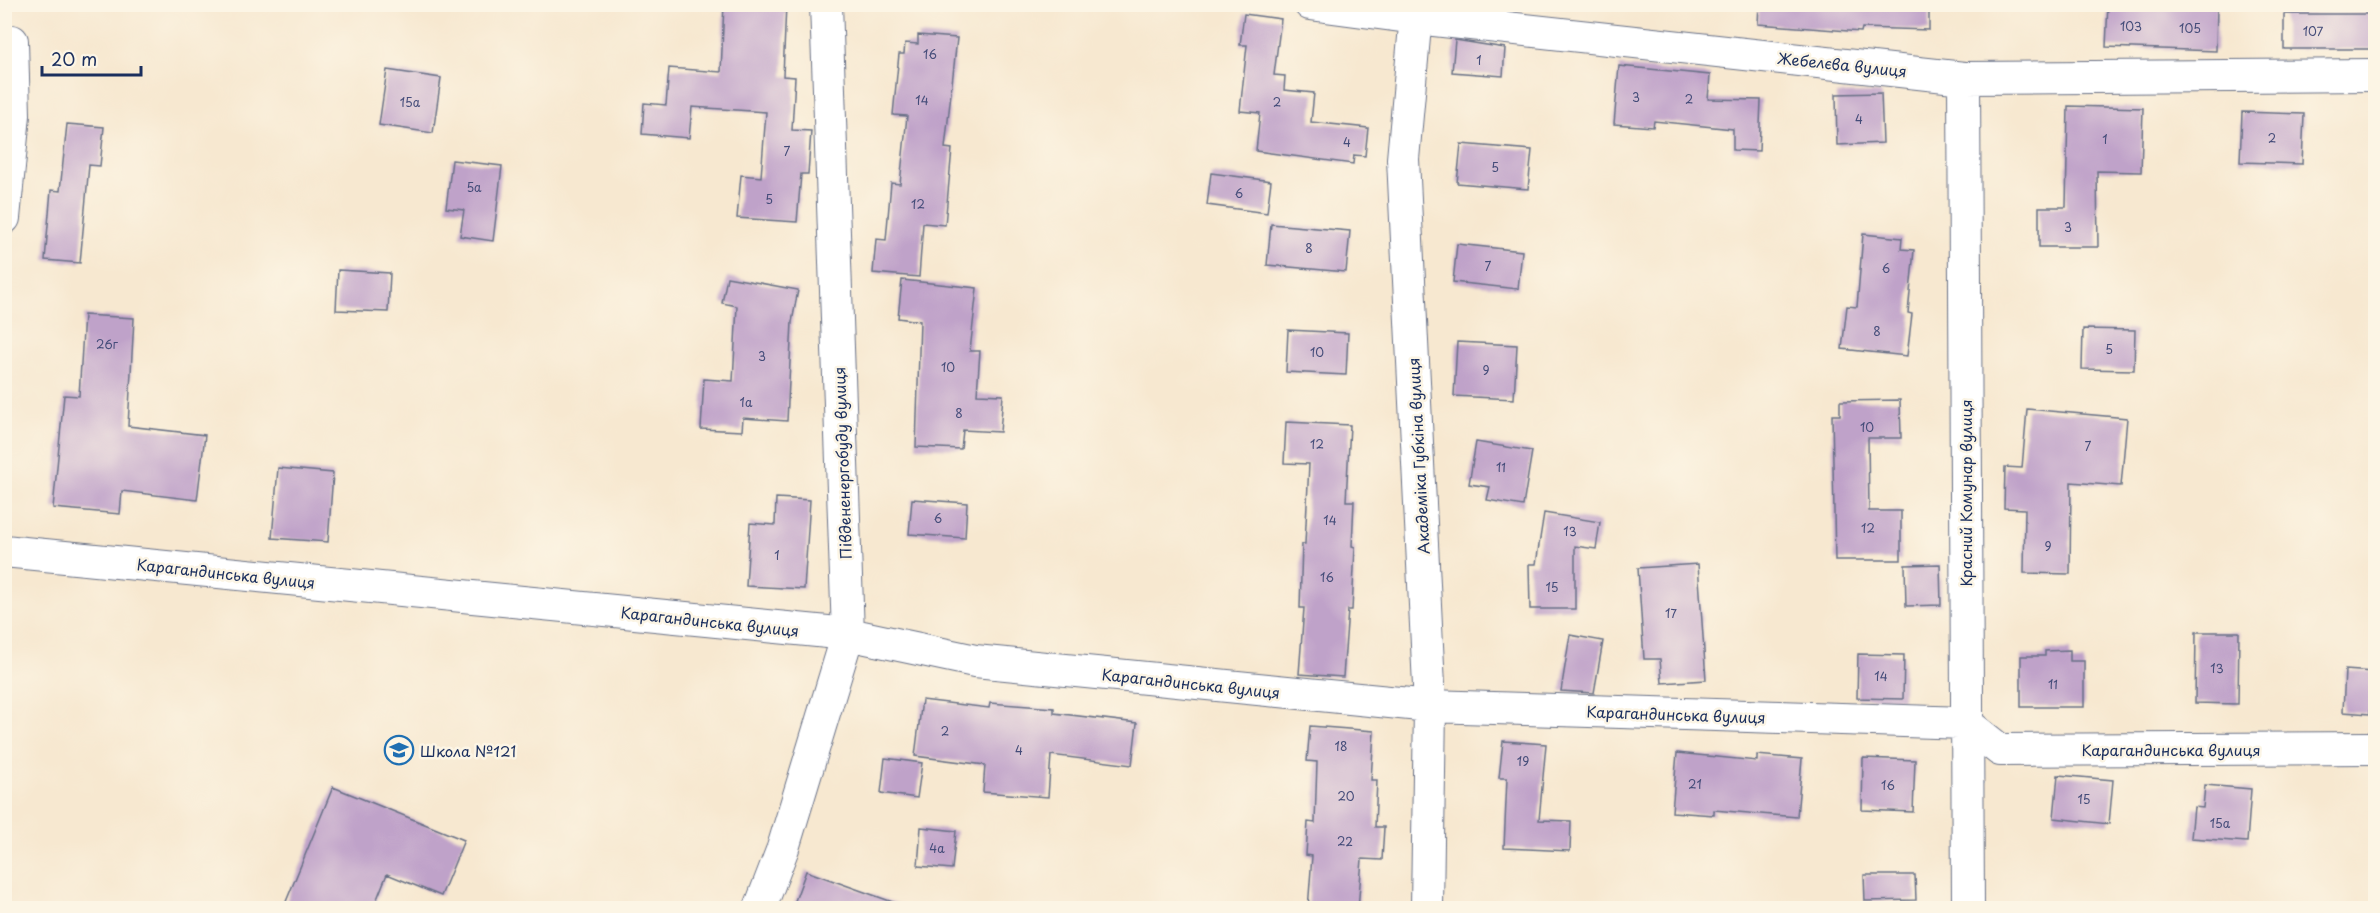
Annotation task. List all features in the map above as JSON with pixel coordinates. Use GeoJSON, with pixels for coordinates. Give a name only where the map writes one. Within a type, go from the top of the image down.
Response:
{"type":"FeatureCollection","features":[{"type":"Feature","properties":{"kind":"street","name":"Південенергобуду вулиця"},"geometry":{"type":"LineString","coordinates":[[760,909],[783,848],[848,634],[826,4]]}},
{"type":"Feature","properties":{"kind":"street","name":"Жебелєва вулиця"},"geometry":{"type":"LineString","coordinates":[[1311,4],[1416,11],[1964,78],[2376,75]]}},
{"type":"Feature","properties":{"kind":"street","name":"Академіка Губкіна вулиця"},"geometry":{"type":"LineString","coordinates":[[1416,11],[1403,159],[1430,706],[1427,909]]}},
{"type":"Feature","properties":{"kind":"street"},"geometry":{"type":"LineString","coordinates":[[4,40],[12,41],[14,115],[4,218]]}},
{"type":"Feature","properties":{"kind":"street","name":"Красний Комунар вулиця"},"geometry":{"type":"LineString","coordinates":[[1964,78],[1968,909]]}},
{"type":"Feature","properties":{"kind":"street","name":"Карагандинська вулиця"},"geometry":{"type":"LineString","coordinates":[[4,551],[848,634],[975,662],[1430,706],[1966,723],[2000,750],[2376,748]]}},
{"type":"Feature","properties":{"kind":"building"},"geometry":{"type":"Polygon","coordinates":[[[724,4],[786,4],[783,76],[795,77],[792,130],[811,131],[808,174],[801,174],[797,222],[737,218],[741,175],[761,177],[766,112],[692,107],[689,138],[642,134],[644,103],[666,105],[669,68],[721,72],[724,4]]]}},
{"type":"Feature","properties":{"kind":"building"},"geometry":{"type":"Polygon","coordinates":[[[1759,4],[1929,4],[1929,30],[1862,28],[1861,32],[1758,24],[1759,4]]]}},
{"type":"Feature","properties":{"kind":"building"},"geometry":{"type":"Polygon","coordinates":[[[2108,4],[2217,5],[2216,51],[2106,47],[2108,4]]]}},
{"type":"Feature","properties":{"kind":"building"},"geometry":{"type":"Polygon","coordinates":[[[1244,14],[1281,19],[1274,75],[1285,76],[1284,90],[1314,93],[1311,122],[1368,128],[1365,156],[1354,155],[1353,164],[1256,151],[1260,113],[1240,111],[1247,45],[1240,45],[1244,14]]]}},
{"type":"Feature","properties":{"kind":"building"},"geometry":{"type":"Polygon","coordinates":[[[2284,14],[2376,14],[2376,49],[2284,49],[2284,14]]]}},
{"type":"Feature","properties":{"kind":"building"},"geometry":{"type":"Polygon","coordinates":[[[918,35],[957,38],[945,148],[952,149],[945,225],[923,223],[919,277],[873,273],[876,239],[886,240],[891,183],[900,184],[907,116],[893,115],[899,54],[904,54],[905,43],[918,44],[918,35]]]}},
{"type":"Feature","properties":{"kind":"building"},"geometry":{"type":"Polygon","coordinates":[[[1455,40],[1505,48],[1503,76],[1452,72],[1455,40]]]}},
{"type":"Feature","properties":{"kind":"building"},"geometry":{"type":"Polygon","coordinates":[[[1619,66],[1710,75],[1708,99],[1761,100],[1759,151],[1733,150],[1733,129],[1654,121],[1653,127],[1614,124],[1619,66]]]}},
{"type":"Feature","properties":{"kind":"building"},"geometry":{"type":"Polygon","coordinates":[[[387,70],[441,78],[433,133],[379,125],[387,70]]]}},
{"type":"Feature","properties":{"kind":"building"},"geometry":{"type":"Polygon","coordinates":[[[1881,93],[1883,143],[1837,145],[1836,94],[1881,93]]]}},
{"type":"Feature","properties":{"kind":"building"},"geometry":{"type":"Polygon","coordinates":[[[2068,106],[2143,108],[2141,172],[2097,171],[2098,247],[2039,247],[2039,207],[2066,207],[2068,106]]]}},
{"type":"Feature","properties":{"kind":"building"},"geometry":{"type":"Polygon","coordinates":[[[2242,112],[2304,114],[2302,164],[2240,162],[2242,112]]]}},
{"type":"Feature","properties":{"kind":"building"},"geometry":{"type":"Polygon","coordinates":[[[67,124],[104,127],[100,166],[89,165],[80,263],[45,260],[51,190],[60,191],[67,124]]]}},
{"type":"Feature","properties":{"kind":"building"},"geometry":{"type":"Polygon","coordinates":[[[1461,144],[1532,150],[1528,189],[1457,183],[1461,144]]]}},
{"type":"Feature","properties":{"kind":"building"},"geometry":{"type":"Polygon","coordinates":[[[452,160],[502,166],[493,241],[460,236],[464,210],[446,208],[452,160]]]}},
{"type":"Feature","properties":{"kind":"building"},"geometry":{"type":"Polygon","coordinates":[[[1211,173],[1271,181],[1267,213],[1207,205],[1211,173]]]}},
{"type":"Feature","properties":{"kind":"building"},"geometry":{"type":"Polygon","coordinates":[[[1271,224],[1350,231],[1346,272],[1267,265],[1271,224]]]}},
{"type":"Feature","properties":{"kind":"building"},"geometry":{"type":"Polygon","coordinates":[[[1863,234],[1902,238],[1901,249],[1914,250],[1908,313],[1912,314],[1907,356],[1842,349],[1847,306],[1857,307],[1863,234]]]}},
{"type":"Feature","properties":{"kind":"building"},"geometry":{"type":"Polygon","coordinates":[[[1457,244],[1522,251],[1518,289],[1453,282],[1457,244]]]}},
{"type":"Feature","properties":{"kind":"building"},"geometry":{"type":"Polygon","coordinates":[[[338,270],[390,273],[388,312],[336,310],[338,270]]]}},
{"type":"Feature","properties":{"kind":"building"},"geometry":{"type":"Polygon","coordinates":[[[727,277],[798,290],[792,322],[787,421],[743,418],[742,431],[701,429],[704,379],[733,381],[737,306],[722,303],[727,277]]]}},
{"type":"Feature","properties":{"kind":"building"},"geometry":{"type":"Polygon","coordinates":[[[902,280],[977,288],[970,351],[980,351],[977,394],[1003,395],[1000,432],[963,430],[961,449],[916,447],[920,321],[898,318],[902,280]]]}},
{"type":"Feature","properties":{"kind":"building"},"geometry":{"type":"Polygon","coordinates":[[[84,315],[134,318],[128,426],[205,435],[197,500],[122,491],[120,514],[53,508],[64,395],[79,396],[84,315]]]}},
{"type":"Feature","properties":{"kind":"building"},"geometry":{"type":"Polygon","coordinates":[[[2083,329],[2135,330],[2134,370],[2082,369],[2083,329]]]}},
{"type":"Feature","properties":{"kind":"building"},"geometry":{"type":"Polygon","coordinates":[[[1288,330],[1348,333],[1346,375],[1286,372],[1288,330]]]}},
{"type":"Feature","properties":{"kind":"building"},"geometry":{"type":"Polygon","coordinates":[[[1457,342],[1517,345],[1514,399],[1454,396],[1457,342]]]}},
{"type":"Feature","properties":{"kind":"building"},"geometry":{"type":"Polygon","coordinates":[[[1900,400],[1901,438],[1868,438],[1869,511],[1901,511],[1901,560],[1835,560],[1832,415],[1840,415],[1840,401],[1900,400]]]}},
{"type":"Feature","properties":{"kind":"building"},"geometry":{"type":"Polygon","coordinates":[[[2027,409],[2127,418],[2121,486],[2071,482],[2070,574],[2024,573],[2025,509],[2004,508],[2005,467],[2022,468],[2027,409]]]}},
{"type":"Feature","properties":{"kind":"building"},"geometry":{"type":"Polygon","coordinates":[[[1286,422],[1350,425],[1346,501],[1354,501],[1352,546],[1355,547],[1352,610],[1348,610],[1343,677],[1299,674],[1304,608],[1300,608],[1302,544],[1305,544],[1309,464],[1284,463],[1286,422]]]}},
{"type":"Feature","properties":{"kind":"building"},"geometry":{"type":"Polygon","coordinates":[[[1476,442],[1532,451],[1523,506],[1487,500],[1490,487],[1469,484],[1476,442]]]}},
{"type":"Feature","properties":{"kind":"building"},"geometry":{"type":"Polygon","coordinates":[[[278,468],[333,473],[328,542],[272,538],[278,468]]]}},
{"type":"Feature","properties":{"kind":"building"},"geometry":{"type":"Polygon","coordinates":[[[776,498],[810,500],[804,589],[746,586],[750,523],[775,525],[776,498]]]}},
{"type":"Feature","properties":{"kind":"building"},"geometry":{"type":"Polygon","coordinates":[[[912,499],[967,503],[965,538],[909,534],[912,499]]]}},
{"type":"Feature","properties":{"kind":"building"},"geometry":{"type":"Polygon","coordinates":[[[1544,513],[1600,522],[1596,549],[1575,546],[1575,609],[1530,609],[1529,564],[1536,564],[1544,513]]]}},
{"type":"Feature","properties":{"kind":"building"},"geometry":{"type":"Polygon","coordinates":[[[1698,564],[1706,680],[1662,683],[1660,659],[1644,659],[1638,568],[1698,564]]]}},
{"type":"Feature","properties":{"kind":"building"},"geometry":{"type":"Polygon","coordinates":[[[1940,564],[1941,605],[1906,606],[1905,565],[1940,564]]]}},
{"type":"Feature","properties":{"kind":"building"},"geometry":{"type":"Polygon","coordinates":[[[2196,632],[2239,632],[2238,704],[2195,703],[2196,632]]]}},
{"type":"Feature","properties":{"kind":"building"},"geometry":{"type":"Polygon","coordinates":[[[1570,635],[1603,641],[1594,693],[1561,691],[1570,635]]]}},
{"type":"Feature","properties":{"kind":"building"},"geometry":{"type":"Polygon","coordinates":[[[2070,650],[2070,661],[2084,661],[2084,707],[2021,707],[2021,656],[2045,656],[2045,651],[2070,650]]]}},
{"type":"Feature","properties":{"kind":"building"},"geometry":{"type":"Polygon","coordinates":[[[1858,654],[1904,655],[1903,699],[1857,698],[1858,654]]]}},
{"type":"Feature","properties":{"kind":"building"},"geometry":{"type":"Polygon","coordinates":[[[2345,670],[2373,672],[2370,714],[2343,712],[2345,670]]]}},
{"type":"Feature","properties":{"kind":"building"},"geometry":{"type":"Polygon","coordinates":[[[922,700],[989,708],[990,703],[1054,708],[1054,713],[1137,723],[1132,765],[1051,755],[1048,797],[983,792],[985,765],[915,756],[922,700]]]}},
{"type":"Feature","properties":{"kind":"building"},"geometry":{"type":"Polygon","coordinates":[[[1310,726],[1374,731],[1371,780],[1377,780],[1375,827],[1384,827],[1382,860],[1362,859],[1358,909],[1308,909],[1312,856],[1306,855],[1308,822],[1315,823],[1317,762],[1307,761],[1310,726]]]}},
{"type":"Feature","properties":{"kind":"building"},"geometry":{"type":"Polygon","coordinates":[[[1503,741],[1546,744],[1539,820],[1571,821],[1570,851],[1504,848],[1507,778],[1499,778],[1503,741]]]}},
{"type":"Feature","properties":{"kind":"building"},"geometry":{"type":"Polygon","coordinates":[[[1677,753],[1757,761],[1757,755],[1802,759],[1797,817],[1714,810],[1714,815],[1672,812],[1677,753]]]}},
{"type":"Feature","properties":{"kind":"building"},"geometry":{"type":"Polygon","coordinates":[[[885,758],[922,763],[917,798],[881,793],[885,758]]]}},
{"type":"Feature","properties":{"kind":"building"},"geometry":{"type":"Polygon","coordinates":[[[1863,758],[1915,760],[1913,812],[1862,810],[1863,758]]]}},
{"type":"Feature","properties":{"kind":"building"},"geometry":{"type":"Polygon","coordinates":[[[2058,775],[2113,780],[2109,824],[2054,818],[2058,775]]]}},
{"type":"Feature","properties":{"kind":"building"},"geometry":{"type":"Polygon","coordinates":[[[2205,785],[2251,789],[2247,842],[2191,838],[2194,807],[2203,808],[2205,785]]]}},
{"type":"Feature","properties":{"kind":"building"},"geometry":{"type":"Polygon","coordinates":[[[333,787],[464,840],[441,896],[387,874],[373,909],[283,909],[333,787]]]}},
{"type":"Feature","properties":{"kind":"building"},"geometry":{"type":"Polygon","coordinates":[[[921,827],[956,831],[952,869],[918,866],[921,827]]]}},
{"type":"Feature","properties":{"kind":"building"},"geometry":{"type":"Polygon","coordinates":[[[806,871],[901,905],[900,909],[792,909],[806,871]]]}},
{"type":"Feature","properties":{"kind":"building"},"geometry":{"type":"Polygon","coordinates":[[[1864,875],[1915,875],[1916,900],[1865,901],[1864,875]]]}},
{"type":"Feature","properties":{"kind":"place","name":"Школа №121"},"geometry":{"type":"Point","coordinates":[399,750]}}]}
